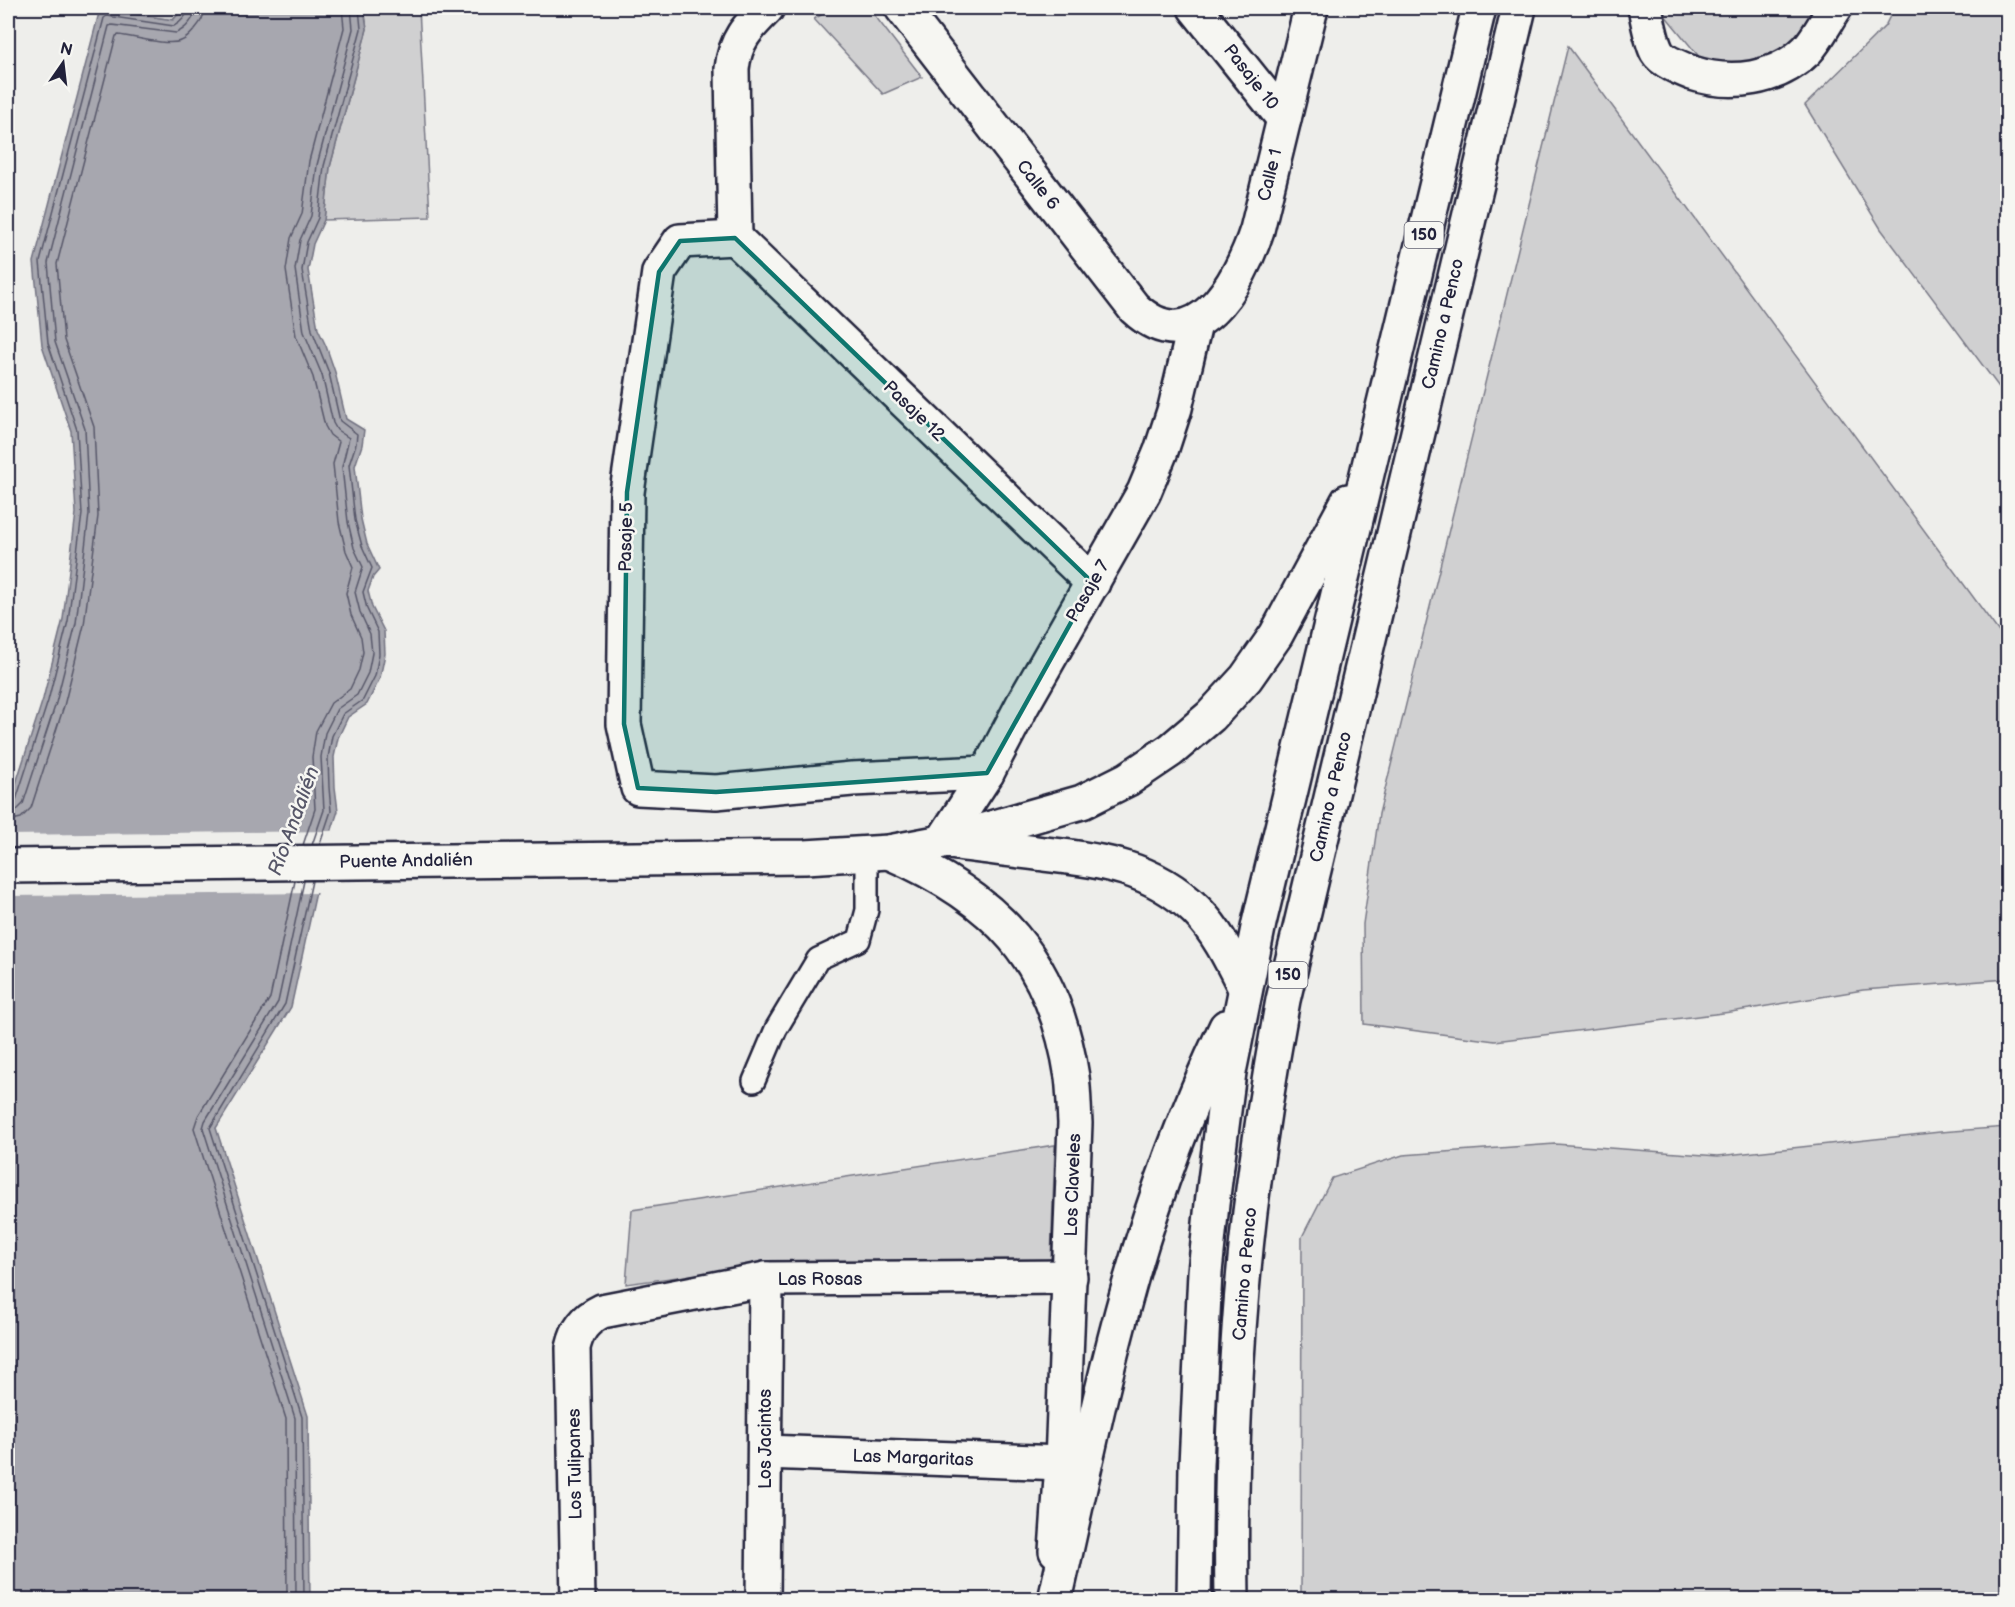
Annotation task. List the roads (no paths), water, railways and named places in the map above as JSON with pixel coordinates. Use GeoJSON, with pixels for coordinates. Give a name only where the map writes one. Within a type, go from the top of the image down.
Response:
{"type":"FeatureCollection","features":[{"type":"Feature","properties":{"kind":"main road"},"geometry":{"type":"LineString","coordinates":[[735,238],[733,57],[742,36],[766,8]]}},
{"type":"Feature","properties":{"kind":"main road","name":"Calle 6"},"geometry":{"type":"LineString","coordinates":[[902,8],[1134,309],[1146,319],[1160,326],[1183,327],[1195,324]]}},
{"type":"Feature","properties":{"kind":"main road","name":"Pasaje 10"},"geometry":{"type":"LineString","coordinates":[[1196,8],[1284,119]]}},
{"type":"Feature","properties":{"kind":"main road","name":"Calle 1"},"geometry":{"type":"LineString","coordinates":[[1195,324],[1213,308],[1229,288],[1250,250],[1311,8]]}},
{"type":"Feature","properties":{"kind":"main road","name":"Camino a Penco"},"geometry":{"type":"LineString","coordinates":[[1194,1599],[1196,1465],[1206,1260],[1229,1072],[1245,988],[1479,8]]}},
{"type":"Feature","properties":{"kind":"main road","name":"Camino a Penco"},"geometry":{"type":"LineString","coordinates":[[1232,1599],[1233,1477],[1242,1301],[1250,1214],[1263,1115],[1279,1024],[1298,934],[1519,8]]}},
{"type":"Feature","properties":{"kind":"main road"},"geometry":{"type":"LineString","coordinates":[[1645,8],[1657,53],[1688,72],[1724,80],[1742,80],[1760,76],[1794,60],[1808,48],[1835,8]]}},
{"type":"Feature","properties":{"kind":"main road","name":"Pasaje 12"},"geometry":{"type":"LineString","coordinates":[[735,238],[1093,583]]}},
{"type":"Feature","properties":{"kind":"main road","name":"Pasaje 5"},"geometry":{"type":"LineString","coordinates":[[735,238],[680,241],[658,272],[627,492],[624,724],[638,788],[716,792],[852,779],[987,773]]}},
{"type":"Feature","properties":{"kind":"main road","name":"Pasaje 7"},"geometry":{"type":"LineString","coordinates":[[942,842],[987,773],[1029,694],[1144,492],[1175,408],[1195,324]]}},
{"type":"Feature","properties":{"kind":"main road"},"geometry":{"type":"LineString","coordinates":[[942,842],[1082,802],[1128,778],[1172,750],[1211,716],[1246,678],[1276,635],[1369,462]]}},
{"type":"Feature","properties":{"kind":"main road"},"geometry":{"type":"LineString","coordinates":[[942,842],[1087,859],[1117,865],[1146,875],[1173,891],[1196,910],[1216,934],[1245,988],[1204,1072],[1148,1222],[1126,1298],[1054,1599]]}},
{"type":"Feature","properties":{"kind":"main road","name":"Puente Andalién"},"geometry":{"type":"LineString","coordinates":[[8,866],[805,857],[878,852],[942,842]]}},
{"type":"Feature","properties":{"kind":"main road","name":"Los Claveles"},"geometry":{"type":"LineString","coordinates":[[878,852],[926,868],[960,888],[1010,932],[1030,958],[1044,982],[1063,1034],[1072,1078],[1075,1123],[1062,1463],[1054,1599]]}},
{"type":"Feature","properties":{"kind":"main road","name":"Las Rosas"},"geometry":{"type":"LineString","coordinates":[[579,1329],[593,1315],[602,1311],[766,1279],[1070,1277]]}},
{"type":"Feature","properties":{"kind":"main road","name":"Los Jacintos"},"geometry":{"type":"LineString","coordinates":[[764,1599],[766,1279]]}},
{"type":"Feature","properties":{"kind":"main road","name":"Los Tulipanes"},"geometry":{"type":"LineString","coordinates":[[578,1599],[573,1348],[579,1329]]}},
{"type":"Feature","properties":{"kind":"main road","name":"Las Margaritas"},"geometry":{"type":"LineString","coordinates":[[765,1452],[1062,1463]]}},
{"type":"Feature","properties":{"kind":"lane"},"geometry":{"type":"LineString","coordinates":[[754,1081],[776,1029],[818,959],[859,940],[878,852]]}},
{"type":"Feature","properties":{"kind":"water","name":"Río Andalién"},"geometry":{"type":"Polygon","coordinates":[[[184,8],[364,8],[367,29],[330,167],[324,220],[313,244],[308,270],[318,329],[335,372],[346,419],[364,430],[355,466],[361,519],[367,544],[379,570],[373,577],[368,591],[372,607],[384,631],[385,654],[380,678],[367,704],[348,717],[338,738],[334,757],[338,811],[325,851],[291,1007],[216,1128],[308,1416],[310,1599],[10,1599],[8,1531],[8,808],[43,699],[63,619],[76,513],[71,431],[42,345],[34,262],[100,9],[173,20],[184,8]]]}}]}
